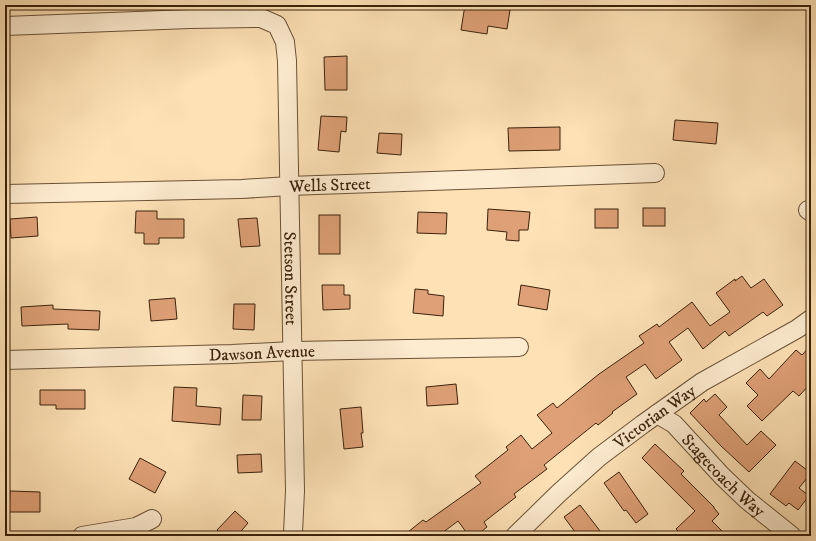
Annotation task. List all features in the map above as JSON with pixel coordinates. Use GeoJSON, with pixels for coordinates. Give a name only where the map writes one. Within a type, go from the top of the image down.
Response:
{"type":"FeatureCollection","features":[{"type":"Feature","properties":{"kind":"street","name":"Stetson Street"},"geometry":{"type":"LineString","coordinates":[[5,26],[190,19],[261,18],[277,25],[285,42],[286,60],[295,491],[293,533]]}},
{"type":"Feature","properties":{"kind":"street","name":"Wells Street"},"geometry":{"type":"LineString","coordinates":[[5,194],[242,189],[655,173]]}},
{"type":"Feature","properties":{"kind":"street","name":"Victorian Way"},"geometry":{"type":"LineString","coordinates":[[515,536],[558,493],[599,457],[657,414],[702,382],[797,329],[811,319]]}},
{"type":"Feature","properties":{"kind":"street","name":"Dawson Avenue"},"geometry":{"type":"LineString","coordinates":[[5,360],[292,351],[519,347]]}},
{"type":"Feature","properties":{"kind":"street","name":"Stagecoach Way"},"geometry":{"type":"LineString","coordinates":[[657,414],[674,424],[727,481],[747,500],[792,536]]}},
{"type":"Feature","properties":{"kind":"street"},"geometry":{"type":"LineString","coordinates":[[82,536],[136,527],[152,519]]}},
{"type":"Feature","properties":{"kind":"building"},"geometry":{"type":"Polygon","coordinates":[[[465,5],[481,5],[510,10],[507,29],[488,26],[487,34],[461,30],[465,5]]]}},
{"type":"Feature","properties":{"kind":"building"},"geometry":{"type":"Polygon","coordinates":[[[347,56],[347,90],[325,90],[324,57],[347,56]]]}},
{"type":"Feature","properties":{"kind":"building"},"geometry":{"type":"Polygon","coordinates":[[[321,116],[347,117],[346,132],[341,131],[339,152],[318,150],[321,116]]]}},
{"type":"Feature","properties":{"kind":"building"},"geometry":{"type":"Polygon","coordinates":[[[675,120],[718,123],[716,144],[673,140],[675,120]]]}},
{"type":"Feature","properties":{"kind":"building"},"geometry":{"type":"Polygon","coordinates":[[[560,127],[560,150],[509,151],[508,128],[560,127]]]}},
{"type":"Feature","properties":{"kind":"building"},"geometry":{"type":"Polygon","coordinates":[[[379,133],[402,134],[401,155],[377,153],[379,133]]]}},
{"type":"Feature","properties":{"kind":"building"},"geometry":{"type":"Polygon","coordinates":[[[643,208],[665,208],[665,226],[643,226],[643,208]]]}},
{"type":"Feature","properties":{"kind":"building"},"geometry":{"type":"Polygon","coordinates":[[[488,209],[530,212],[528,230],[519,230],[519,241],[506,240],[507,232],[487,230],[488,209]]]}},
{"type":"Feature","properties":{"kind":"building"},"geometry":{"type":"Polygon","coordinates":[[[595,209],[618,209],[618,228],[595,228],[595,209]]]}},
{"type":"Feature","properties":{"kind":"building"},"geometry":{"type":"Polygon","coordinates":[[[136,211],[157,211],[157,219],[184,219],[184,238],[159,238],[159,244],[144,244],[144,233],[135,233],[136,211]]]}},
{"type":"Feature","properties":{"kind":"building"},"geometry":{"type":"Polygon","coordinates":[[[418,212],[447,213],[446,234],[417,233],[418,212]]]}},
{"type":"Feature","properties":{"kind":"building"},"geometry":{"type":"Polygon","coordinates":[[[319,215],[340,215],[340,254],[319,254],[319,215]]]}},
{"type":"Feature","properties":{"kind":"building"},"geometry":{"type":"Polygon","coordinates":[[[37,217],[38,236],[11,238],[10,219],[37,217]]]}},
{"type":"Feature","properties":{"kind":"building"},"geometry":{"type":"Polygon","coordinates":[[[257,218],[260,246],[241,247],[238,219],[257,218]]]}},
{"type":"Feature","properties":{"kind":"building"},"geometry":{"type":"Polygon","coordinates":[[[742,276],[751,288],[764,279],[783,305],[767,316],[763,312],[729,336],[725,331],[703,349],[688,328],[669,342],[682,360],[656,379],[645,364],[626,377],[637,394],[612,412],[613,413],[598,425],[596,423],[544,465],[547,469],[514,494],[516,497],[484,522],[487,527],[476,536],[469,536],[458,521],[438,536],[403,536],[423,520],[426,522],[481,483],[475,476],[508,450],[506,447],[521,435],[532,449],[552,433],[537,415],[553,403],[557,408],[599,374],[644,343],[639,336],[657,324],[659,327],[692,302],[710,326],[730,312],[716,293],[735,279],[735,281],[742,276]]]}},
{"type":"Feature","properties":{"kind":"building"},"geometry":{"type":"Polygon","coordinates":[[[322,285],[344,285],[344,295],[350,295],[350,309],[323,310],[322,285]]]}},
{"type":"Feature","properties":{"kind":"building"},"geometry":{"type":"Polygon","coordinates":[[[521,285],[550,290],[547,310],[518,305],[521,285]]]}},
{"type":"Feature","properties":{"kind":"building"},"geometry":{"type":"Polygon","coordinates":[[[415,289],[428,290],[428,294],[444,296],[443,316],[413,313],[415,289]]]}},
{"type":"Feature","properties":{"kind":"building"},"geometry":{"type":"Polygon","coordinates":[[[175,298],[177,319],[151,321],[149,300],[175,298]]]}},
{"type":"Feature","properties":{"kind":"building"},"geometry":{"type":"Polygon","coordinates":[[[234,304],[255,304],[254,330],[233,329],[234,304]]]}},
{"type":"Feature","properties":{"kind":"building"},"geometry":{"type":"Polygon","coordinates":[[[53,305],[53,309],[100,311],[99,330],[68,329],[68,324],[22,326],[21,307],[53,305]]]}},
{"type":"Feature","properties":{"kind":"building"},"geometry":{"type":"Polygon","coordinates":[[[811,345],[811,383],[799,396],[793,391],[762,421],[747,406],[758,395],[746,383],[760,369],[769,379],[796,350],[802,355],[811,345]]]}},
{"type":"Feature","properties":{"kind":"building"},"geometry":{"type":"Polygon","coordinates":[[[456,384],[458,404],[427,406],[426,387],[456,384]]]}},
{"type":"Feature","properties":{"kind":"building"},"geometry":{"type":"Polygon","coordinates":[[[174,387],[197,388],[196,406],[221,408],[220,425],[172,421],[174,387]]]}},
{"type":"Feature","properties":{"kind":"building"},"geometry":{"type":"Polygon","coordinates":[[[40,390],[85,390],[85,409],[56,409],[56,405],[40,405],[40,390]]]}},
{"type":"Feature","properties":{"kind":"building"},"geometry":{"type":"Polygon","coordinates":[[[715,394],[727,407],[719,415],[747,445],[761,431],[776,445],[749,472],[721,446],[690,413],[704,399],[706,402],[715,394]]]}},
{"type":"Feature","properties":{"kind":"building"},"geometry":{"type":"Polygon","coordinates":[[[243,395],[262,396],[261,420],[242,420],[243,395]]]}},
{"type":"Feature","properties":{"kind":"building"},"geometry":{"type":"Polygon","coordinates":[[[361,407],[363,433],[361,433],[363,447],[344,449],[340,409],[361,407]]]}},
{"type":"Feature","properties":{"kind":"building"},"geometry":{"type":"Polygon","coordinates":[[[655,444],[684,471],[681,474],[714,507],[719,514],[712,521],[727,536],[683,536],[676,529],[695,511],[642,458],[655,444]]]}},
{"type":"Feature","properties":{"kind":"building"},"geometry":{"type":"Polygon","coordinates":[[[261,454],[262,472],[238,473],[237,455],[261,454]]]}},
{"type":"Feature","properties":{"kind":"building"},"geometry":{"type":"Polygon","coordinates":[[[140,458],[166,472],[155,493],[129,479],[140,458]]]}},
{"type":"Feature","properties":{"kind":"building"},"geometry":{"type":"Polygon","coordinates":[[[795,461],[811,473],[799,488],[809,496],[798,510],[789,503],[786,506],[770,494],[795,461]]]}},
{"type":"Feature","properties":{"kind":"building"},"geometry":{"type":"Polygon","coordinates":[[[619,472],[648,514],[636,523],[626,510],[624,511],[604,483],[619,472]]]}},
{"type":"Feature","properties":{"kind":"building"},"geometry":{"type":"Polygon","coordinates":[[[10,491],[40,492],[40,512],[9,512],[10,491]]]}},
{"type":"Feature","properties":{"kind":"building"},"geometry":{"type":"Polygon","coordinates":[[[580,505],[604,536],[578,536],[564,517],[580,505]]]}},
{"type":"Feature","properties":{"kind":"building"},"geometry":{"type":"Polygon","coordinates":[[[235,511],[248,523],[237,536],[223,536],[217,530],[235,511]]]}}]}
